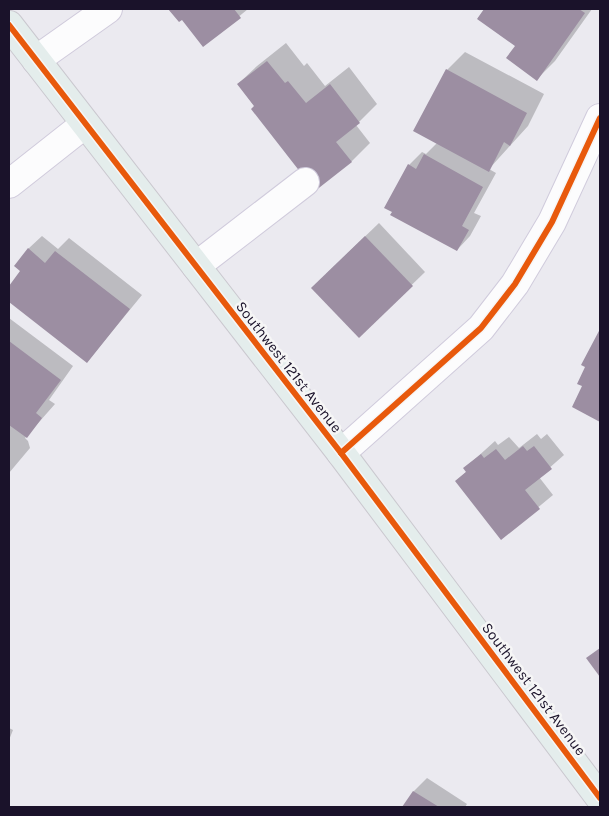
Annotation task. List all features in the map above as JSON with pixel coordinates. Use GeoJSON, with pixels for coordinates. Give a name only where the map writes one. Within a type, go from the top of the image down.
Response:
{"type":"FeatureCollection","features":[{"type":"Feature","properties":{"kind":"main road","name":"Southwest 121st Avenue"},"geometry":{"type":"LineString","coordinates":[[9,25],[340,453],[600,798]]}},
{"type":"Feature","properties":{"kind":"street"},"geometry":{"type":"LineString","coordinates":[[36,60],[108,9]]}},
{"type":"Feature","properties":{"kind":"street"},"geometry":{"type":"LineString","coordinates":[[340,453],[480,328],[515,284],[552,222],[600,118]]}},
{"type":"Feature","properties":{"kind":"street"},"geometry":{"type":"LineString","coordinates":[[9,184],[85,124]]}},
{"type":"Feature","properties":{"kind":"street"},"geometry":{"type":"LineString","coordinates":[[196,266],[305,182]]}},
{"type":"Feature","properties":{"kind":"building"},"geometry":{"type":"Polygon","coordinates":[[[168,9],[234,9],[241,18],[203,47],[182,20],[179,22],[168,9]]]}},
{"type":"Feature","properties":{"kind":"building"},"geometry":{"type":"Polygon","coordinates":[[[484,9],[579,9],[585,13],[537,81],[506,58],[515,46],[477,19],[484,9]]]}},
{"type":"Feature","properties":{"kind":"building"},"geometry":{"type":"Polygon","coordinates":[[[267,61],[285,83],[288,81],[306,103],[330,84],[360,123],[336,142],[352,162],[315,191],[251,109],[254,106],[237,84],[267,61]]]}},
{"type":"Feature","properties":{"kind":"building"},"geometry":{"type":"Polygon","coordinates":[[[446,69],[527,113],[510,146],[504,142],[489,172],[413,131],[446,69]]]}},
{"type":"Feature","properties":{"kind":"building"},"geometry":{"type":"Polygon","coordinates":[[[424,154],[483,187],[462,226],[469,230],[457,251],[390,215],[392,212],[384,208],[408,164],[416,169],[424,154]]]}},
{"type":"Feature","properties":{"kind":"building"},"geometry":{"type":"Polygon","coordinates":[[[365,236],[413,286],[359,338],[311,288],[365,236]]]}},
{"type":"Feature","properties":{"kind":"building"},"geometry":{"type":"Polygon","coordinates":[[[28,248],[45,263],[55,251],[130,309],[87,363],[9,302],[9,286],[20,271],[14,266],[28,248]]]}},
{"type":"Feature","properties":{"kind":"building"},"geometry":{"type":"Polygon","coordinates":[[[600,329],[600,422],[572,407],[582,386],[577,384],[585,367],[581,365],[600,329]]]}},
{"type":"Feature","properties":{"kind":"building"},"geometry":{"type":"Polygon","coordinates":[[[9,341],[61,380],[36,413],[42,418],[27,438],[9,425],[9,341]]]}},
{"type":"Feature","properties":{"kind":"building"},"geometry":{"type":"Polygon","coordinates":[[[523,446],[527,451],[534,446],[552,469],[525,490],[540,509],[501,540],[455,481],[466,472],[463,468],[481,454],[484,458],[496,449],[505,460],[523,446]]]}},
{"type":"Feature","properties":{"kind":"building"},"geometry":{"type":"Polygon","coordinates":[[[600,648],[600,677],[586,658],[600,648]]]}},
{"type":"Feature","properties":{"kind":"building"},"geometry":{"type":"Polygon","coordinates":[[[413,791],[439,807],[402,807],[413,791]]]}},
{"type":"Feature","properties":{"kind":"cycle path"},"geometry":{"type":"LineString","coordinates":[[9,25],[341,453],[600,798]]}},
{"type":"Feature","properties":{"kind":"cycle path"},"geometry":{"type":"LineString","coordinates":[[341,453],[481,328],[515,284],[552,222],[600,118]]}}]}
